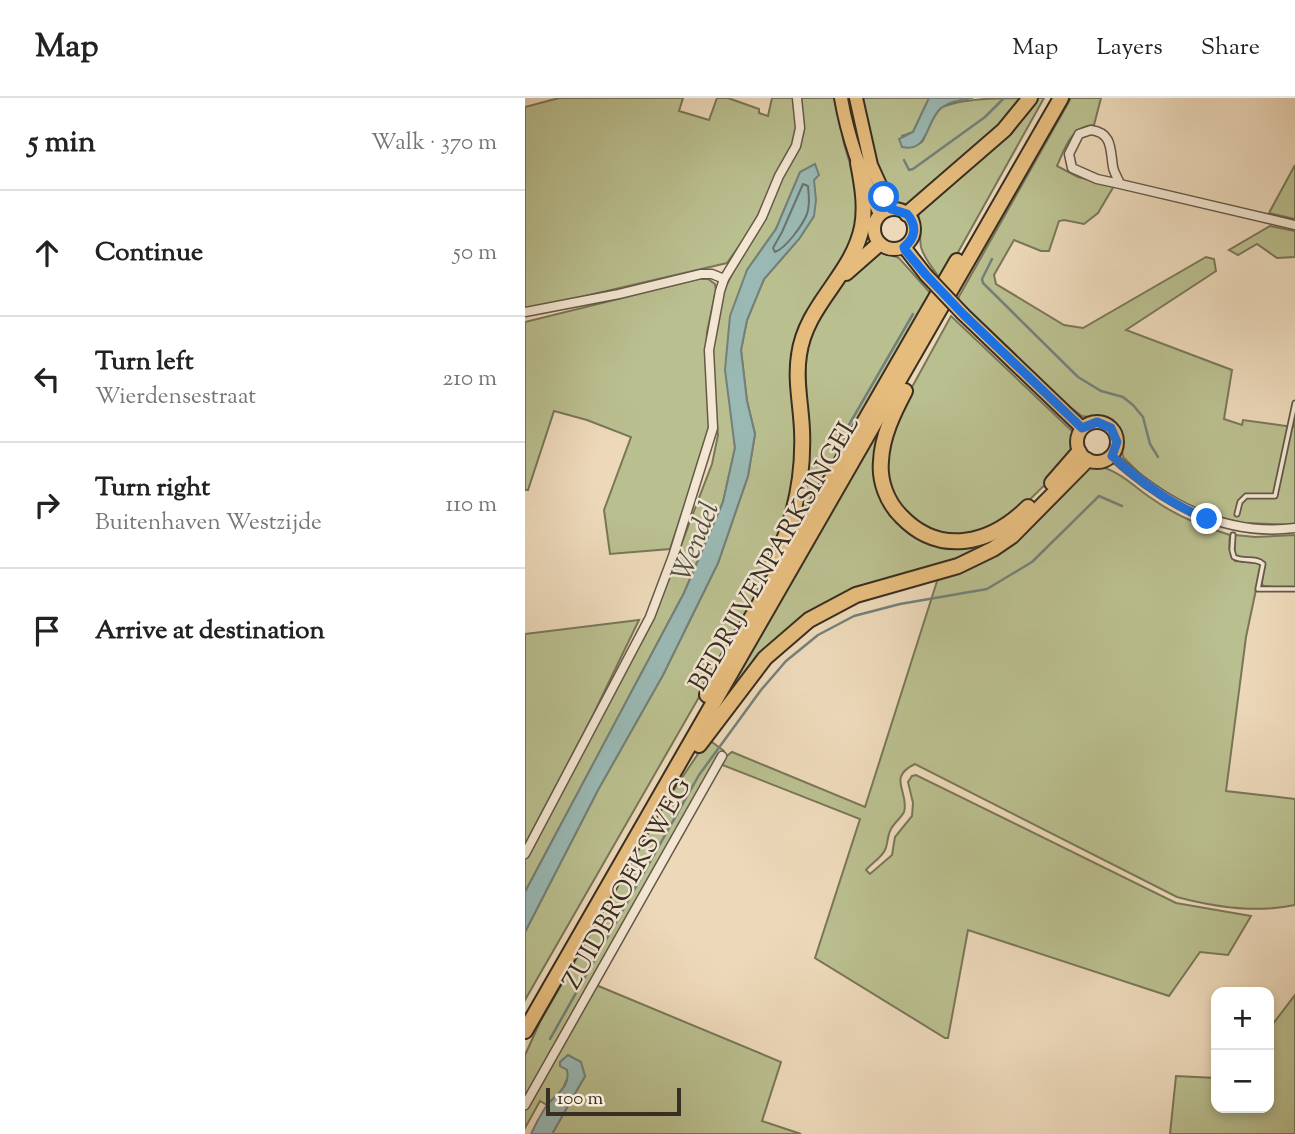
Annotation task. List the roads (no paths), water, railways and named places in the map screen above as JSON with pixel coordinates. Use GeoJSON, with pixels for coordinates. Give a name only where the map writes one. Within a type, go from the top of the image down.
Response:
{"type":"FeatureCollection","features":[{"type":"Feature","properties":{"kind":"highway"},"geometry":{"type":"LineString","coordinates":[[907,214],[1005,130],[1030,98]]}},
{"type":"Feature","properties":{"kind":"highway","name":"BEDRIJVENPARKSINGEL"},"geometry":{"type":"LineString","coordinates":[[525,1012],[1050,98]]}},
{"type":"Feature","properties":{"kind":"highway","name":"BEDRIJVENPARKSINGEL"},"geometry":{"type":"LineString","coordinates":[[525,1031],[1061,98]]}},
{"type":"Feature","properties":{"kind":"highway"},"geometry":{"type":"LineString","coordinates":[[736,645],[756,596],[781,548],[794,513],[802,458],[799,355],[806,327],[819,302],[856,247],[862,226],[863,200],[858,163]]}},
{"type":"Feature","properties":{"kind":"highway"},"geometry":{"type":"LineString","coordinates":[[832,285],[879,244]]}},
{"type":"Feature","properties":{"kind":"highway"},"geometry":{"type":"LineString","coordinates":[[973,253],[897,406],[884,439],[880,463],[890,501],[910,525],[922,533],[936,539],[955,542],[977,539],[996,533],[1019,516],[1083,456]]}},
{"type":"Feature","properties":{"kind":"highway"},"geometry":{"type":"LineString","coordinates":[[673,773],[702,741],[765,658],[809,620],[856,595],[958,566],[993,549],[1019,529],[1083,456]]}},
{"type":"Feature","properties":{"kind":"main road"},"geometry":{"type":"LineString","coordinates":[[841,98],[858,163],[885,212]]}},
{"type":"Feature","properties":{"kind":"main road"},"geometry":{"type":"LineString","coordinates":[[856,98],[885,212]]}},
{"type":"Feature","properties":{"kind":"main road"},"geometry":{"type":"LineString","coordinates":[[885,212],[907,214],[914,225],[914,232],[904,247],[891,250],[879,244],[874,226],[885,212]]}},
{"type":"Feature","properties":{"kind":"main road"},"geometry":{"type":"LineString","coordinates":[[904,247],[963,314],[1082,428]]}},
{"type":"Feature","properties":{"kind":"main road"},"geometry":{"type":"LineString","coordinates":[[1097,422],[1111,428],[1117,442],[1112,456],[1100,462],[1083,456],[1076,441],[1082,428],[1097,422]]}},
{"type":"Feature","properties":{"kind":"street"},"geometry":{"type":"LineString","coordinates":[[525,854],[650,617],[673,556],[713,428],[709,350],[714,312],[724,279],[762,217],[796,146],[800,128],[797,98]]}},
{"type":"Feature","properties":{"kind":"street"},"geometry":{"type":"LineString","coordinates":[[1120,184],[1113,168],[1111,145],[1106,136],[1097,130],[1079,134],[1069,154],[1072,168],[1089,176],[1120,184],[1295,225]]}},
{"type":"Feature","properties":{"kind":"street"},"geometry":{"type":"LineString","coordinates":[[525,313],[701,274],[712,274],[724,279]]}},
{"type":"Feature","properties":{"kind":"street"},"geometry":{"type":"LineString","coordinates":[[1112,456],[1153,490],[1198,515],[1249,528],[1295,528]]}},
{"type":"Feature","properties":{"kind":"street","name":"ZUIDBROEKSWEG"},"geometry":{"type":"LineString","coordinates":[[525,1105],[722,756]]}},
{"type":"Feature","properties":{"kind":"lane"},"geometry":{"type":"LineString","coordinates":[[1237,514],[1240,502],[1245,496],[1276,496],[1295,403]]}},
{"type":"Feature","properties":{"kind":"lane"},"geometry":{"type":"LineString","coordinates":[[1233,535],[1234,557],[1263,564],[1258,589],[1295,589]]}},
{"type":"Feature","properties":{"kind":"water"},"geometry":{"type":"Polygon","coordinates":[[[929,98],[973,98],[952,102],[941,108],[917,145],[911,148],[902,147],[899,139],[913,132],[929,98]]]}},
{"type":"Feature","properties":{"kind":"water"},"geometry":{"type":"Polygon","coordinates":[[[815,164],[819,175],[814,180],[814,216],[799,239],[764,279],[747,320],[741,350],[747,401],[755,434],[748,476],[718,563],[663,675],[598,790],[525,932],[525,892],[684,593],[723,502],[735,448],[725,370],[730,316],[747,270],[776,229],[800,172],[815,164]]]}},
{"type":"Feature","properties":{"kind":"water"},"geometry":{"type":"Polygon","coordinates":[[[568,1055],[581,1062],[585,1076],[552,1134],[531,1134],[548,1103],[564,1087],[568,1077],[567,1070],[560,1066],[560,1062],[568,1055]]]}},
{"type":"Feature","properties":{"kind":"waterway"},"geometry":{"type":"LineString","coordinates":[[904,160],[909,170],[913,169],[985,117],[1004,98]]}},
{"type":"Feature","properties":{"kind":"waterway"},"geometry":{"type":"LineString","coordinates":[[992,259],[982,279],[983,283],[1078,377],[1101,391],[1123,397],[1133,405],[1143,417],[1150,444],[1158,457]]}},
{"type":"Feature","properties":{"kind":"waterway"},"geometry":{"type":"LineString","coordinates":[[846,430],[913,314]]}},
{"type":"Feature","properties":{"kind":"waterway"},"geometry":{"type":"LineString","coordinates":[[550,1039],[699,775],[761,690],[786,661],[818,635],[854,616],[900,604],[987,589],[1032,562],[1099,496],[1122,506]]}},
{"type":"Feature","properties":{"kind":"water label","name":"Wendel"},"geometry":{"type":"Point","coordinates":[694,541]}}]}
